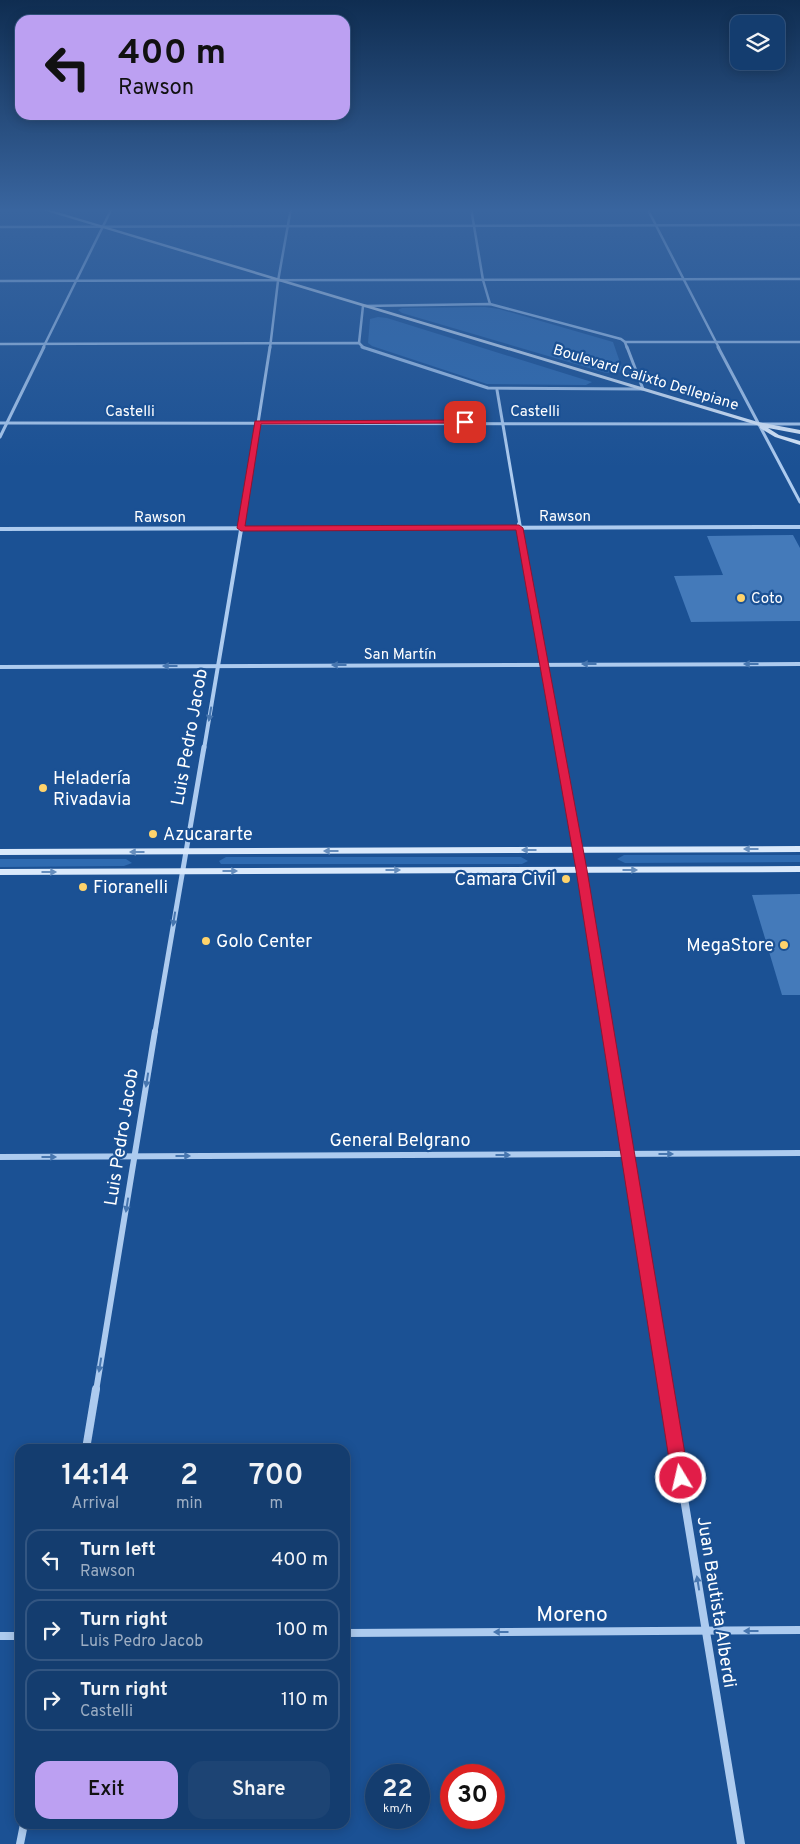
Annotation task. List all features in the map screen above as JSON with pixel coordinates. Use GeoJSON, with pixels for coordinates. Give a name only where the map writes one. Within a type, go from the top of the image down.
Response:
{"type":"FeatureCollection","features":[{"type":"Feature","properties":{"kind":"main road","name":"Boulevard Calixto Dellepiane"},"geometry":{"type":"LineString","coordinates":[[322,294],[757,424],[800,432]]}},
{"type":"Feature","properties":{"kind":"main road","name":"Boulevard Calixto Dellepiane"},"geometry":{"type":"LineString","coordinates":[[757,424],[777,436],[800,443]]}},
{"type":"Feature","properties":{"kind":"main road"},"geometry":{"type":"LineString","coordinates":[[0,852],[800,849]]}},
{"type":"Feature","properties":{"kind":"main road"},"geometry":{"type":"LineString","coordinates":[[0,872],[800,869]]}},
{"type":"Feature","properties":{"kind":"street"},"geometry":{"type":"LineString","coordinates":[[0,438],[71,294]]}},
{"type":"Feature","properties":{"kind":"street","name":"Luis Pedro Jacob"},"geometry":{"type":"LineString","coordinates":[[87,1444],[185,851],[219,666],[276,294]]}},
{"type":"Feature","properties":{"kind":"street"},"geometry":{"type":"LineString","coordinates":[[487,294],[490,304]]}},
{"type":"Feature","properties":{"kind":"street"},"geometry":{"type":"LineString","coordinates":[[691,294],[757,424],[800,502]]}},
{"type":"Feature","properties":{"kind":"street"},"geometry":{"type":"LineString","coordinates":[[625,342],[643,389],[497,390],[363,348],[359,343],[363,306],[490,304],[621,339],[625,342],[800,342]]}},
{"type":"Feature","properties":{"kind":"street"},"geometry":{"type":"LineString","coordinates":[[0,344],[359,343]]}},
{"type":"Feature","properties":{"kind":"street","name":"Juan Bautista Alberdi"},"geometry":{"type":"LineString","coordinates":[[497,390],[543,665],[578,850],[741,1844]]}},
{"type":"Feature","properties":{"kind":"street","name":"Castelli"},"geometry":{"type":"LineString","coordinates":[[0,423],[502,422],[800,424]]}},
{"type":"Feature","properties":{"kind":"street","name":"Rawson"},"geometry":{"type":"LineString","coordinates":[[0,529],[800,527]]}},
{"type":"Feature","properties":{"kind":"street","name":"San Martín"},"geometry":{"type":"LineString","coordinates":[[0,667],[800,664]]}},
{"type":"Feature","properties":{"kind":"street","name":"General Belgrano"},"geometry":{"type":"LineString","coordinates":[[0,1157],[800,1153]]}},
{"type":"Feature","properties":{"kind":"street","name":"Moreno"},"geometry":{"type":"LineString","coordinates":[[350,1633],[800,1630]]}},
{"type":"Feature","properties":{"kind":"street"},"geometry":{"type":"LineString","coordinates":[[0,1636],[15,1636]]}},
{"type":"Feature","properties":{"kind":"street"},"geometry":{"type":"LineString","coordinates":[[20,1844],[23,1829]]}},
{"type":"Feature","properties":{"kind":"shaded area"},"geometry":{"type":"Polygon","coordinates":[[[485,307],[499,309],[613,342],[623,371],[606,373],[402,313],[398,310],[402,308],[485,307]]]}},
{"type":"Feature","properties":{"kind":"shaded area"},"geometry":{"type":"Polygon","coordinates":[[[378,317],[387,318],[592,382],[586,385],[487,384],[372,346],[368,343],[370,319],[378,317]]]}},
{"type":"Feature","properties":{"kind":"shaded area"},"geometry":{"type":"Polygon","coordinates":[[[624,855],[800,855],[800,862],[625,863],[617,859],[624,855]]]}},
{"type":"Feature","properties":{"kind":"shaded area"},"geometry":{"type":"Polygon","coordinates":[[[226,857],[521,857],[528,861],[522,864],[221,864],[219,861],[226,857]]]}},
{"type":"Feature","properties":{"kind":"shaded area"},"geometry":{"type":"Polygon","coordinates":[[[0,859],[126,859],[132,863],[124,866],[0,867],[0,859]]]}},
{"type":"Feature","properties":{"kind":"building","name":"Coto"},"geometry":{"type":"Polygon","coordinates":[[[793,535],[800,548],[800,621],[691,622],[674,576],[723,575],[707,536],[793,535]]]}},
{"type":"Feature","properties":{"kind":"building","name":"MegaStore"},"geometry":{"type":"Polygon","coordinates":[[[800,894],[800,995],[782,995],[752,895],[800,894]]]}},
{"type":"Feature","properties":{"kind":"place","name":"Coto"},"geometry":{"type":"Point","coordinates":[741,598]}},
{"type":"Feature","properties":{"kind":"place","name":"Heladería Rivadavia"},"geometry":{"type":"Point","coordinates":[43,788]}},
{"type":"Feature","properties":{"kind":"place","name":"Azucararte"},"geometry":{"type":"Point","coordinates":[153,834]}},
{"type":"Feature","properties":{"kind":"place","name":"Camara Civil"},"geometry":{"type":"Point","coordinates":[566,879]}},
{"type":"Feature","properties":{"kind":"place","name":"Fioranelli"},"geometry":{"type":"Point","coordinates":[83,887]}},
{"type":"Feature","properties":{"kind":"place","name":"Golo Center"},"geometry":{"type":"Point","coordinates":[206,941]}},
{"type":"Feature","properties":{"kind":"place","name":"MegaStore"},"geometry":{"type":"Point","coordinates":[784,945]}},
{"type":"Feature","properties":{"kind":"route"},"geometry":{"type":"LineString","coordinates":[[465,422],[258,422],[241,528],[519,528],[581,870],[681,1478]]}}]}
